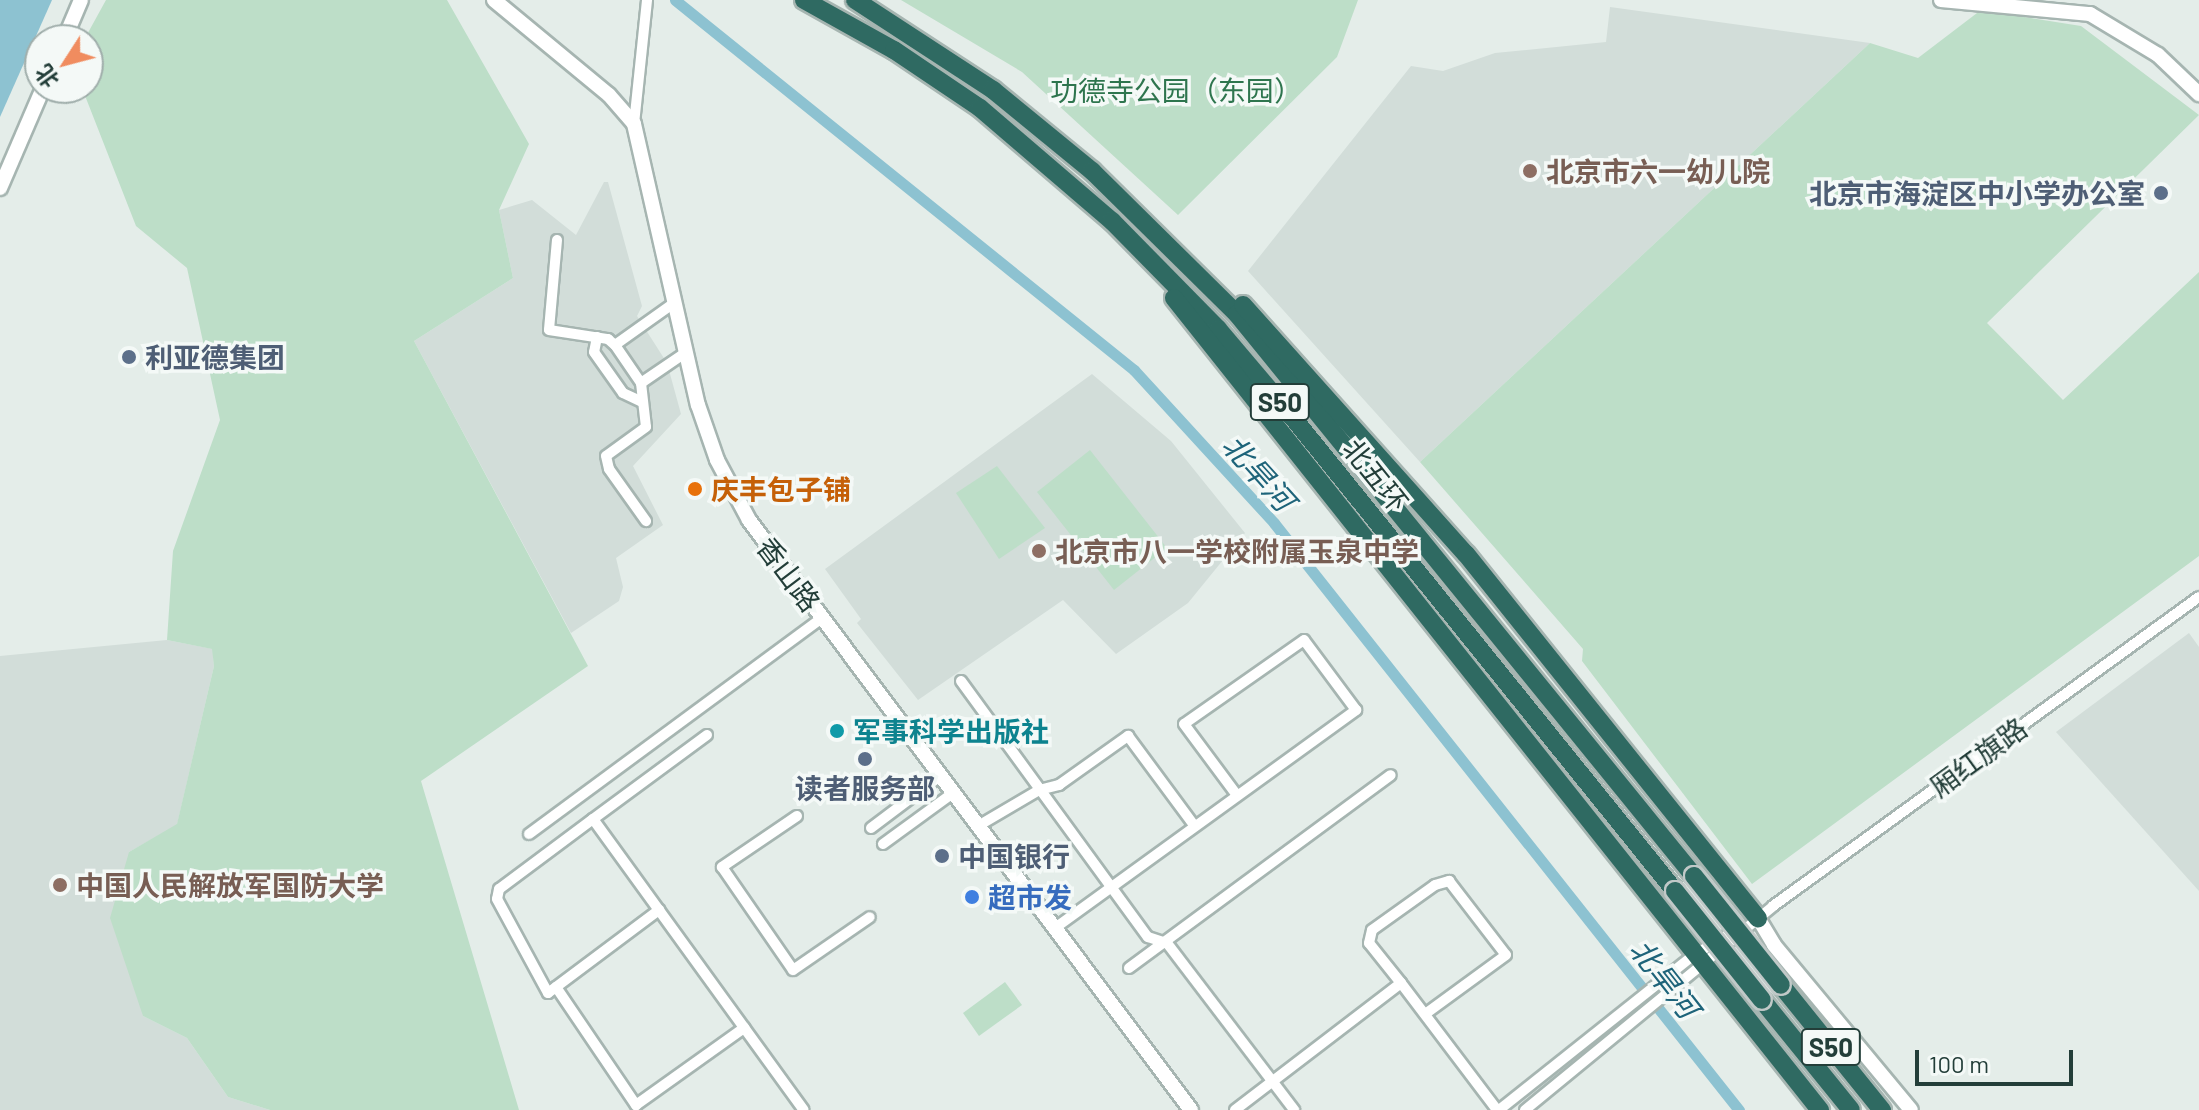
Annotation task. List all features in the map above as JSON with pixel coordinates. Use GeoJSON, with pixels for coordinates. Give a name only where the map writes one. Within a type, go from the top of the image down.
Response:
{"type":"FeatureCollection","features":[{"type":"Feature","properties":{"kind":"highway","name":"北五环"},"geometry":{"type":"LineString","coordinates":[[804,0],[894,50],[980,108],[1112,221],[1218,329],[1290,414],[1851,1110]]}},
{"type":"Feature","properties":{"kind":"highway","name":"北五环"},"geometry":{"type":"LineString","coordinates":[[855,0],[993,90],[1143,218],[1237,314],[1882,1110]]}},
{"type":"Feature","properties":{"kind":"highway"},"geometry":{"type":"LineString","coordinates":[[1143,218],[1241,303],[1322,388],[1466,554],[1758,918]]}},
{"type":"Feature","properties":{"kind":"highway"},"geometry":{"type":"LineString","coordinates":[[1112,221],[1820,1110]]}},
{"type":"Feature","properties":{"kind":"street"},"geometry":{"type":"LineString","coordinates":[[71,24],[81,0]]}},
{"type":"Feature","properties":{"kind":"street","name":"香山路"},"geometry":{"type":"LineString","coordinates":[[494,0],[609,95],[634,124],[703,421],[734,494],[822,618],[1191,1110]]}},
{"type":"Feature","properties":{"kind":"street"},"geometry":{"type":"LineString","coordinates":[[1941,0],[2038,4],[2090,14],[2158,55],[2199,94]]}},
{"type":"Feature","properties":{"kind":"street"},"geometry":{"type":"LineString","coordinates":[[634,124],[647,2]]}},
{"type":"Feature","properties":{"kind":"street"},"geometry":{"type":"LineString","coordinates":[[0,188],[36,104]]}},
{"type":"Feature","properties":{"kind":"street"},"geometry":{"type":"LineString","coordinates":[[557,240],[549,330],[597,337],[615,345],[641,383],[646,427],[606,456],[609,469],[646,521]]}},
{"type":"Feature","properties":{"kind":"street"},"geometry":{"type":"LineString","coordinates":[[615,345],[674,303]]}},
{"type":"Feature","properties":{"kind":"street"},"geometry":{"type":"LineString","coordinates":[[597,337],[594,352],[623,393],[642,402]]}},
{"type":"Feature","properties":{"kind":"street"},"geometry":{"type":"LineString","coordinates":[[641,383],[685,353]]}},
{"type":"Feature","properties":{"kind":"street","name":"厢红旗路"},"geometry":{"type":"LineString","coordinates":[[1498,1110],[1653,987],[1699,961],[2199,597]]}},
{"type":"Feature","properties":{"kind":"street"},"geometry":{"type":"LineString","coordinates":[[529,834],[822,618]]}},
{"type":"Feature","properties":{"kind":"street"},"geometry":{"type":"LineString","coordinates":[[1055,928],[1193,824],[1236,794],[1256,786],[1356,710],[1304,640],[1184,724],[1236,794]]}},
{"type":"Feature","properties":{"kind":"street"},"geometry":{"type":"LineString","coordinates":[[961,681],[1148,937],[1167,943],[1294,1110]]}},
{"type":"Feature","properties":{"kind":"street"},"geometry":{"type":"LineString","coordinates":[[659,910],[548,993],[497,899],[499,889],[707,735]]}},
{"type":"Feature","properties":{"kind":"street"},"geometry":{"type":"LineString","coordinates":[[978,826],[1039,790],[1059,785],[1128,736],[1193,824]]}},
{"type":"Feature","properties":{"kind":"street"},"geometry":{"type":"LineString","coordinates":[[1129,968],[1167,943],[1391,775]]}},
{"type":"Feature","properties":{"kind":"street"},"geometry":{"type":"LineString","coordinates":[[871,828],[940,776]]}},
{"type":"Feature","properties":{"kind":"street"},"geometry":{"type":"LineString","coordinates":[[883,844],[953,793]]}},
{"type":"Feature","properties":{"kind":"street"},"geometry":{"type":"LineString","coordinates":[[797,816],[722,867],[793,970],[870,917]]}},
{"type":"Feature","properties":{"kind":"street"},"geometry":{"type":"LineString","coordinates":[[593,819],[804,1110]]}},
{"type":"Feature","properties":{"kind":"street"},"geometry":{"type":"LineString","coordinates":[[1425,1014],[1506,955],[1449,881],[1435,885],[1372,930],[1369,943],[1498,1110]]}},
{"type":"Feature","properties":{"kind":"street"},"geometry":{"type":"LineString","coordinates":[[1758,918],[1774,945],[1911,1110]]}},
{"type":"Feature","properties":{"kind":"street","name":"厢红旗路"},"geometry":{"type":"LineString","coordinates":[[1525,1110],[1663,999],[1699,961],[1758,918]]}},
{"type":"Feature","properties":{"kind":"street"},"geometry":{"type":"LineString","coordinates":[[1235,1110],[1401,983]]}},
{"type":"Feature","properties":{"kind":"street"},"geometry":{"type":"LineString","coordinates":[[556,987],[636,1105],[744,1028]]}},
{"type":"Feature","properties":{"kind":"shaded area","name":"北京市六一幼儿院"},"geometry":{"type":"Polygon","coordinates":[[[1610,7],[1870,43],[1420,462],[1248,271],[1411,66],[1443,71],[1495,53],[1606,42],[1610,7]]]}},
{"type":"Feature","properties":{"kind":"shaded area"},"geometry":{"type":"Polygon","coordinates":[[[604,182],[608,182],[642,306],[637,316],[667,363],[681,414],[633,466],[663,525],[616,558],[623,587],[619,601],[571,633],[414,341],[513,278],[499,210],[532,200],[576,235],[604,182]]]}},
{"type":"Feature","properties":{"kind":"shaded area","name":"北京市八一学校附属玉泉中学"},"geometry":{"type":"Polygon","coordinates":[[[1092,374],[1171,441],[1245,533],[1188,603],[1116,654],[1063,600],[918,700],[857,623],[861,619],[825,569],[1092,374]]]}},
{"type":"Feature","properties":{"kind":"shaded area"},"geometry":{"type":"Polygon","coordinates":[[[2189,633],[2199,647],[2199,891],[2056,732],[2189,633]]]}},
{"type":"Feature","properties":{"kind":"shaded area","name":"中国人民解放军国防大学"},"geometry":{"type":"Polygon","coordinates":[[[167,640],[213,649],[214,666],[177,825],[129,852],[143,1016],[187,1038],[228,1097],[270,1110],[0,1110],[0,656],[167,640]]]}},
{"type":"Feature","properties":{"kind":"green space"},"geometry":{"type":"Polygon","coordinates":[[[106,0],[447,0],[529,144],[499,210],[513,278],[414,341],[588,666],[421,781],[519,1110],[270,1110],[228,1097],[187,1038],[143,1016],[110,918],[129,852],[177,824],[214,666],[212,649],[167,640],[173,551],[220,420],[187,268],[136,226],[88,104],[104,104],[104,24],[93,24],[106,0]]]}},
{"type":"Feature","properties":{"kind":"green space","name":"功德寺公园（东园）"},"geometry":{"type":"Polygon","coordinates":[[[901,0],[1358,0],[1337,57],[1178,215],[1022,72],[901,0]]]}},
{"type":"Feature","properties":{"kind":"green space"},"geometry":{"type":"Polygon","coordinates":[[[1981,10],[2081,26],[2199,115],[1987,323],[2063,400],[2199,272],[2199,556],[1752,884],[1582,661],[1583,649],[1420,462],[1870,43],[1918,58],[1981,10]]]}},
{"type":"Feature","properties":{"kind":"green space"},"geometry":{"type":"Polygon","coordinates":[[[1090,450],[1167,548],[1114,590],[1037,492],[1090,450]]]}},
{"type":"Feature","properties":{"kind":"green space"},"geometry":{"type":"Polygon","coordinates":[[[997,466],[1045,528],[999,559],[956,493],[997,466]]]}},
{"type":"Feature","properties":{"kind":"green space"},"geometry":{"type":"Polygon","coordinates":[[[1005,982],[1022,1005],[979,1036],[963,1013],[1005,982]]]}},
{"type":"Feature","properties":{"kind":"water"},"geometry":{"type":"Polygon","coordinates":[[[0,0],[52,0],[41,24],[24,24],[24,63],[0,117],[0,0]]]}},
{"type":"Feature","properties":{"kind":"waterway","name":"北旱河"},"geometry":{"type":"LineString","coordinates":[[675,0],[1134,370],[1274,523],[1739,1110]]}},
{"type":"Feature","properties":{"kind":"place","name":"北京市六一幼儿院"},"geometry":{"type":"Point","coordinates":[1530,171]}},
{"type":"Feature","properties":{"kind":"place","name":"北京市海淀区中小学办公室"},"geometry":{"type":"Point","coordinates":[2161,193]}},
{"type":"Feature","properties":{"kind":"place","name":"利亚德集团"},"geometry":{"type":"Point","coordinates":[129,357]}},
{"type":"Feature","properties":{"kind":"place","name":"庆丰包子铺"},"geometry":{"type":"Point","coordinates":[695,489]}},
{"type":"Feature","properties":{"kind":"place","name":"北京市八一学校附属玉泉中学"},"geometry":{"type":"Point","coordinates":[1039,551]}},
{"type":"Feature","properties":{"kind":"place","name":"军事科学出版社"},"geometry":{"type":"Point","coordinates":[837,731]}},
{"type":"Feature","properties":{"kind":"place","name":"读者服务部"},"geometry":{"type":"Point","coordinates":[865,759]}},
{"type":"Feature","properties":{"kind":"place","name":"中国银行"},"geometry":{"type":"Point","coordinates":[942,856]}},
{"type":"Feature","properties":{"kind":"place","name":"中国人民解放军国防大学"},"geometry":{"type":"Point","coordinates":[60,885]}},
{"type":"Feature","properties":{"kind":"place","name":"超市发"},"geometry":{"type":"Point","coordinates":[972,897]}}]}
